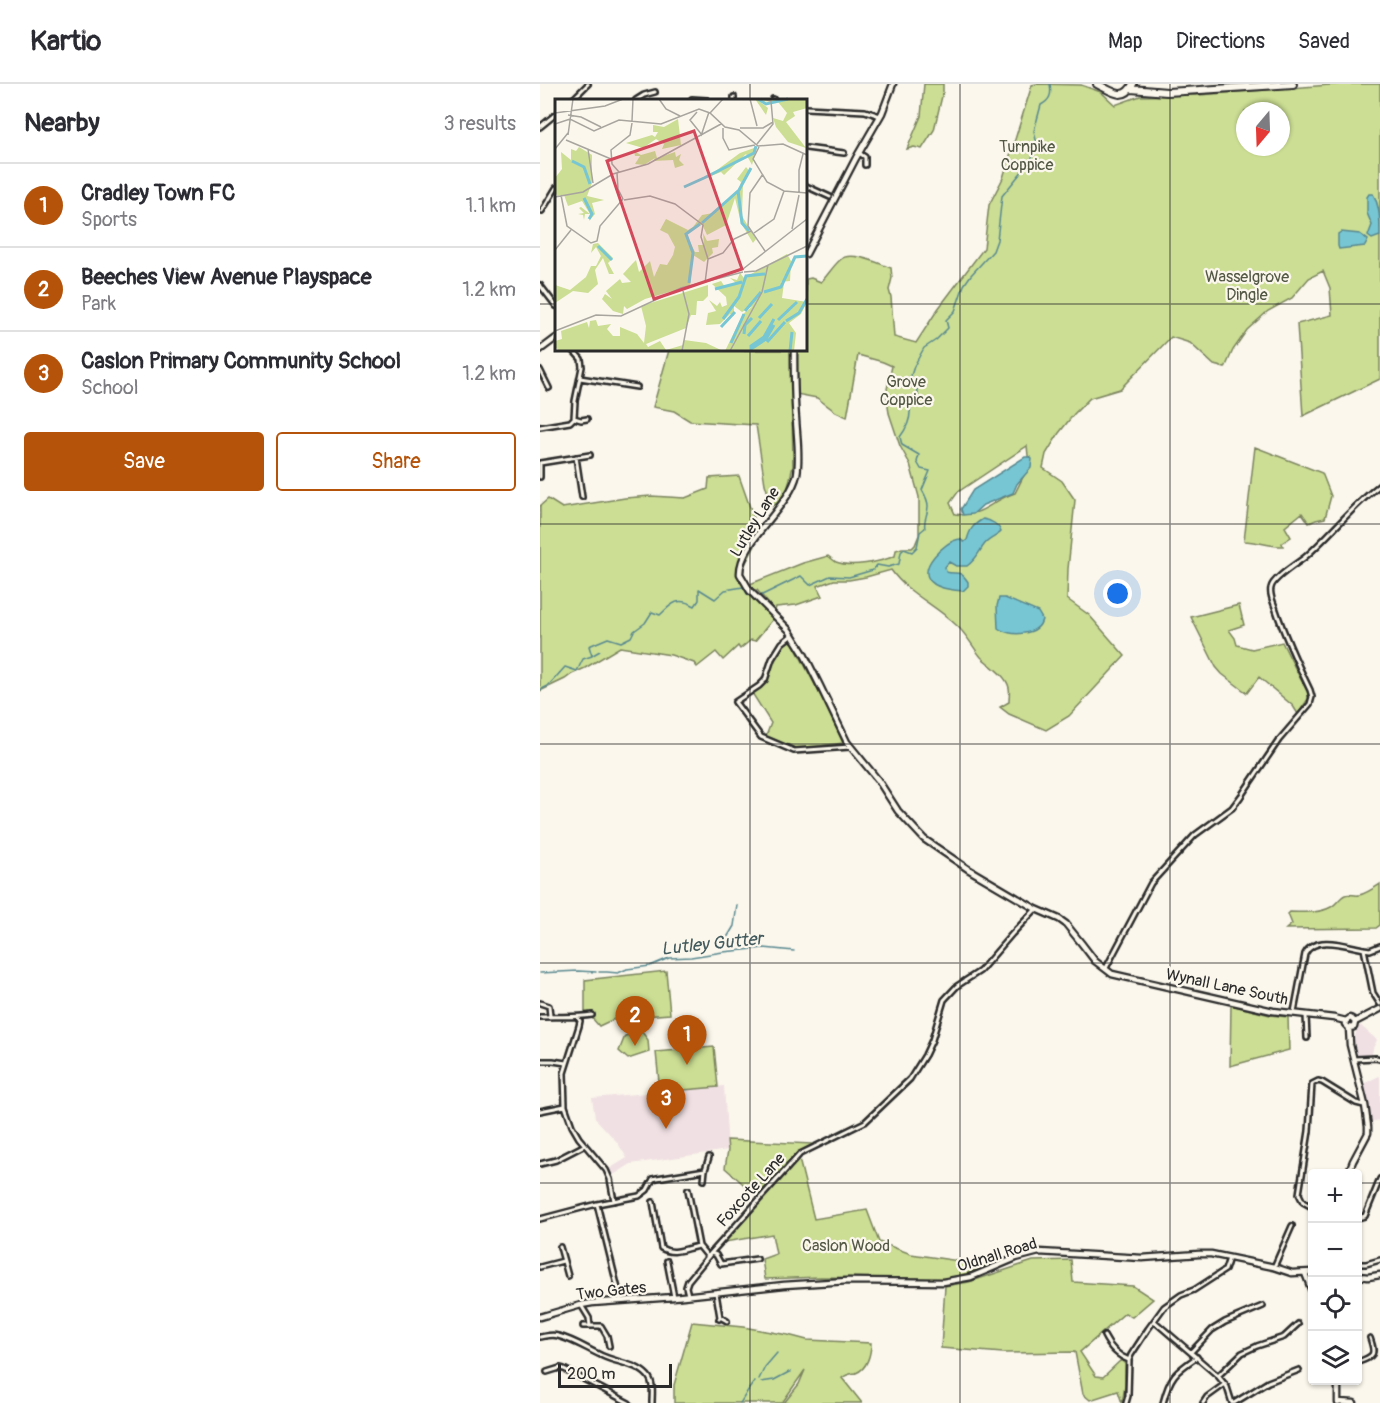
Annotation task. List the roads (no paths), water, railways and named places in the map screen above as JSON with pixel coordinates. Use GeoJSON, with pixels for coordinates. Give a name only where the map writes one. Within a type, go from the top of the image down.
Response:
{"type":"FeatureCollection","features":[{"type":"Feature","properties":{"kind":"highway"},"geometry":{"type":"LineString","coordinates":[[1097,84],[1113,93],[1120,94],[1126,93],[1132,86],[1167,92],[1184,92],[1293,84]]}},
{"type":"Feature","properties":{"kind":"street"},"geometry":{"type":"LineString","coordinates":[[574,99],[588,84]]}},
{"type":"Feature","properties":{"kind":"street"},"geometry":{"type":"LineString","coordinates":[[807,252],[880,116],[893,84]]}},
{"type":"Feature","properties":{"kind":"street"},"geometry":{"type":"LineString","coordinates":[[638,99],[655,92]]}},
{"type":"Feature","properties":{"kind":"street"},"geometry":{"type":"LineString","coordinates":[[651,93],[652,99]]}},
{"type":"Feature","properties":{"kind":"street"},"geometry":{"type":"LineString","coordinates":[[807,108],[865,111],[880,116]]}},
{"type":"Feature","properties":{"kind":"street"},"geometry":{"type":"LineString","coordinates":[[540,127],[555,115]]}},
{"type":"Feature","properties":{"kind":"street"},"geometry":{"type":"LineString","coordinates":[[807,148],[844,153]]}},
{"type":"Feature","properties":{"kind":"street"},"geometry":{"type":"LineString","coordinates":[[859,153],[866,157],[865,165]]}},
{"type":"Feature","properties":{"kind":"street"},"geometry":{"type":"LineString","coordinates":[[807,186],[830,197]]}},
{"type":"Feature","properties":{"kind":"street"},"geometry":{"type":"LineString","coordinates":[[542,211],[555,190]]}},
{"type":"Feature","properties":{"kind":"street"},"geometry":{"type":"LineString","coordinates":[[540,285],[555,305]]}},
{"type":"Feature","properties":{"kind":"street"},"geometry":{"type":"LineString","coordinates":[[541,349],[555,339]]}},
{"type":"Feature","properties":{"kind":"street"},"geometry":{"type":"LineString","coordinates":[[540,427],[570,422],[574,418],[582,362],[574,351]]}},
{"type":"Feature","properties":{"kind":"street","name":"Lutley Lane"},"geometry":{"type":"LineString","coordinates":[[792,635],[750,591],[740,570],[743,558],[750,546],[787,496],[797,476],[799,449],[794,351]]}},
{"type":"Feature","properties":{"kind":"street"},"geometry":{"type":"LineString","coordinates":[[540,370],[549,388]]}},
{"type":"Feature","properties":{"kind":"street"},"geometry":{"type":"LineString","coordinates":[[580,378],[637,387]]}},
{"type":"Feature","properties":{"kind":"street"},"geometry":{"type":"LineString","coordinates":[[574,418],[587,419]]}},
{"type":"Feature","properties":{"kind":"street"},"geometry":{"type":"LineString","coordinates":[[540,477],[540,464],[590,455]]}},
{"type":"Feature","properties":{"kind":"street"},"geometry":{"type":"LineString","coordinates":[[576,457],[582,496]]}},
{"type":"Feature","properties":{"kind":"street"},"geometry":{"type":"LineString","coordinates":[[850,747],[794,751],[762,737],[735,702],[765,680],[772,659],[782,643],[792,635],[850,747],[878,780],[898,811],[924,839],[968,869],[1066,924],[1095,961],[1105,970],[1151,883],[1195,835],[1233,806],[1279,740],[1310,704],[1312,697],[1310,690],[1284,634],[1270,594],[1271,585],[1274,580],[1316,548],[1369,493],[1380,485]]}},
{"type":"Feature","properties":{"kind":"street"},"geometry":{"type":"LineString","coordinates":[[573,491],[581,490]]}},
{"type":"Feature","properties":{"kind":"street","name":"Foxcote Lane"},"geometry":{"type":"LineString","coordinates":[[687,1295],[688,1281],[800,1154],[865,1122],[904,1085],[925,1055],[944,1000],[957,986],[980,971],[1036,909]]}},
{"type":"Feature","properties":{"kind":"street"},"geometry":{"type":"LineString","coordinates":[[1294,1014],[1303,959],[1307,950],[1320,942],[1370,950],[1380,946]]}},
{"type":"Feature","properties":{"kind":"street"},"geometry":{"type":"LineString","coordinates":[[1349,1028],[1354,1027],[1355,1022],[1380,1007],[1373,993],[1364,949]]}},
{"type":"Feature","properties":{"kind":"street","name":"Wynall Lane South"},"geometry":{"type":"LineString","coordinates":[[1105,970],[1125,978],[1273,1011],[1346,1021]]}},
{"type":"Feature","properties":{"kind":"street"},"geometry":{"type":"LineString","coordinates":[[540,1003],[549,1006],[550,1017]]}},
{"type":"Feature","properties":{"kind":"street"},"geometry":{"type":"LineString","coordinates":[[540,1017],[592,1015]]}},
{"type":"Feature","properties":{"kind":"street"},"geometry":{"type":"LineString","coordinates":[[1306,1015],[1308,1036],[1314,1035]]}},
{"type":"Feature","properties":{"kind":"street"},"geometry":{"type":"LineString","coordinates":[[578,1017],[579,1026],[566,1063],[563,1080],[565,1106],[572,1126],[606,1170],[614,1201]]}},
{"type":"Feature","properties":{"kind":"street"},"geometry":{"type":"LineString","coordinates":[[1350,1169],[1368,1133],[1365,1106],[1350,1045],[1349,1028],[1346,1026],[1346,1021],[1350,1018],[1355,1022]]}},
{"type":"Feature","properties":{"kind":"street"},"geometry":{"type":"LineString","coordinates":[[1354,1059],[1380,1059]]}},
{"type":"Feature","properties":{"kind":"street"},"geometry":{"type":"LineString","coordinates":[[540,1061],[566,1063]]}},
{"type":"Feature","properties":{"kind":"street"},"geometry":{"type":"LineString","coordinates":[[1308,1204],[1299,1194],[1309,1131],[1312,1084],[1318,1081],[1323,1082],[1356,1103],[1365,1106]]}},
{"type":"Feature","properties":{"kind":"street"},"geometry":{"type":"LineString","coordinates":[[540,1111],[565,1106]]}},
{"type":"Feature","properties":{"kind":"street"},"geometry":{"type":"LineString","coordinates":[[540,1164],[556,1160],[586,1145]]}},
{"type":"Feature","properties":{"kind":"street"},"geometry":{"type":"LineString","coordinates":[[704,1180],[709,1157]]}},
{"type":"Feature","properties":{"kind":"street"},"geometry":{"type":"LineString","coordinates":[[540,1219],[642,1195],[653,1179],[705,1170]]}},
{"type":"Feature","properties":{"kind":"street"},"geometry":{"type":"LineString","coordinates":[[1362,1217],[1365,1216],[1380,1179]]}},
{"type":"Feature","properties":{"kind":"street"},"geometry":{"type":"LineString","coordinates":[[688,1190],[692,1197],[699,1246],[708,1257]]}},
{"type":"Feature","properties":{"kind":"street"},"geometry":{"type":"LineString","coordinates":[[653,1202],[660,1246],[663,1250],[682,1251],[699,1246]]}},
{"type":"Feature","properties":{"kind":"street"},"geometry":{"type":"LineString","coordinates":[[597,1204],[621,1301]]}},
{"type":"Feature","properties":{"kind":"street"},"geometry":{"type":"LineString","coordinates":[[649,1216],[655,1215]]}},
{"type":"Feature","properties":{"kind":"street"},"geometry":{"type":"LineString","coordinates":[[1274,1267],[1290,1228]]}},
{"type":"Feature","properties":{"kind":"street"},"geometry":{"type":"LineString","coordinates":[[560,1247],[568,1276]]}},
{"type":"Feature","properties":{"kind":"street","name":"Oldnall Road"},"geometry":{"type":"LineString","coordinates":[[687,1295],[848,1281],[943,1282],[971,1277],[1016,1258],[1039,1252],[1142,1258],[1199,1254],[1274,1267],[1292,1273],[1308,1273]]}},
{"type":"Feature","properties":{"kind":"street"},"geometry":{"type":"LineString","coordinates":[[711,1253],[716,1255],[721,1264],[757,1259]]}},
{"type":"Feature","properties":{"kind":"street"},"geometry":{"type":"LineString","coordinates":[[1126,1403],[1129,1360],[1154,1321],[1164,1307],[1225,1270],[1229,1258]]}},
{"type":"Feature","properties":{"kind":"street"},"geometry":{"type":"LineString","coordinates":[[1362,1264],[1380,1260]]}},
{"type":"Feature","properties":{"kind":"street"},"geometry":{"type":"LineString","coordinates":[[540,1267],[564,1261]]}},
{"type":"Feature","properties":{"kind":"street"},"geometry":{"type":"LineString","coordinates":[[667,1261],[674,1297]]}},
{"type":"Feature","properties":{"kind":"street"},"geometry":{"type":"LineString","coordinates":[[1305,1273],[1308,1281]]}},
{"type":"Feature","properties":{"kind":"street"},"geometry":{"type":"LineString","coordinates":[[1362,1276],[1380,1275]]}},
{"type":"Feature","properties":{"kind":"street"},"geometry":{"type":"LineString","coordinates":[[716,1293],[719,1318],[727,1321]]}},
{"type":"Feature","properties":{"kind":"street","name":"Two Gates"},"geometry":{"type":"LineString","coordinates":[[540,1317],[581,1305],[687,1295]]}},
{"type":"Feature","properties":{"kind":"street"},"geometry":{"type":"LineString","coordinates":[[581,1305],[589,1318],[590,1326]]}},
{"type":"Feature","properties":{"kind":"street"},"geometry":{"type":"LineString","coordinates":[[1191,1352],[1212,1330],[1260,1306]]}},
{"type":"Feature","properties":{"kind":"street"},"geometry":{"type":"LineString","coordinates":[[1154,1321],[1218,1376],[1227,1387],[1233,1403],[1268,1382],[1296,1372]]}},
{"type":"Feature","properties":{"kind":"street"},"geometry":{"type":"LineString","coordinates":[[583,1326],[601,1326],[607,1336],[609,1346]]}},
{"type":"Feature","properties":{"kind":"street"},"geometry":{"type":"LineString","coordinates":[[1218,1376],[1242,1353],[1284,1337],[1297,1327]]}},
{"type":"Feature","properties":{"kind":"street"},"geometry":{"type":"LineString","coordinates":[[540,1337],[557,1335],[607,1358],[637,1368],[650,1380],[652,1403]]}},
{"type":"Feature","properties":{"kind":"street"},"geometry":{"type":"LineString","coordinates":[[1362,1360],[1372,1356],[1374,1351],[1370,1338]]}},
{"type":"Feature","properties":{"kind":"street"},"geometry":{"type":"LineString","coordinates":[[1104,1339],[1122,1358],[1129,1360]]}},
{"type":"Feature","properties":{"kind":"street"},"geometry":{"type":"LineString","coordinates":[[1163,1403],[1173,1376],[1197,1357]]}},
{"type":"Feature","properties":{"kind":"street"},"geometry":{"type":"LineString","coordinates":[[547,1372],[564,1369],[628,1403]]}},
{"type":"Feature","properties":{"kind":"street"},"geometry":{"type":"LineString","coordinates":[[1203,1403],[1224,1384]]}},
{"type":"Feature","properties":{"kind":"street"},"geometry":{"type":"LineString","coordinates":[[1338,1385],[1338,1403],[1354,1403]]}},
{"type":"Feature","properties":{"kind":"water"},"geometry":{"type":"Polygon","coordinates":[[[1369,194],[1373,194],[1380,219],[1380,236],[1372,239],[1368,236],[1372,225],[1367,213],[1369,194]]]}},
{"type":"Feature","properties":{"kind":"water"},"geometry":{"type":"Polygon","coordinates":[[[1341,232],[1360,234],[1368,240],[1365,246],[1339,249],[1338,234],[1341,232]]]}},
{"type":"Feature","properties":{"kind":"water"},"geometry":{"type":"Polygon","coordinates":[[[1025,457],[1032,459],[1031,468],[1017,484],[1013,493],[983,505],[973,514],[963,515],[961,509],[973,490],[1025,457]]]}},
{"type":"Feature","properties":{"kind":"water"},"geometry":{"type":"Polygon","coordinates":[[[983,519],[994,523],[1001,532],[986,543],[967,566],[956,566],[949,562],[945,567],[946,572],[963,575],[968,586],[963,591],[959,591],[935,585],[927,574],[930,562],[951,542],[959,539],[964,542],[967,540],[972,528],[983,519]]]}},
{"type":"Feature","properties":{"kind":"water"},"geometry":{"type":"Polygon","coordinates":[[[999,598],[1005,598],[1038,612],[1042,619],[1040,625],[1030,632],[1016,634],[998,628],[999,598]]]}},
{"type":"Feature","properties":{"kind":"waterway"},"geometry":{"type":"LineString","coordinates":[[758,597],[801,576],[810,585],[830,576],[849,577],[873,570],[877,565],[888,567],[899,564],[901,552],[904,549],[912,552],[917,547],[920,532],[925,528],[928,504],[922,490],[930,471],[921,469],[917,462],[919,455],[902,445],[900,437],[908,423],[910,408],[918,403],[918,391],[910,379],[924,348],[948,328],[946,320],[955,311],[964,285],[993,251],[997,240],[1002,196],[1038,149],[1034,131],[1041,105],[1050,97],[1050,84]]}},
{"type":"Feature","properties":{"kind":"waterway"},"geometry":{"type":"LineString","coordinates":[[540,690],[548,686],[565,667],[577,671],[583,659],[592,656],[589,646],[608,638],[621,642],[631,637],[652,612],[660,615],[676,602],[680,601],[695,606],[699,600],[699,589],[715,599],[725,590],[743,587],[751,596]]}},
{"type":"Feature","properties":{"kind":"waterway"},"geometry":{"type":"LineString","coordinates":[[593,655],[600,651]]}},
{"type":"Feature","properties":{"kind":"waterway"},"geometry":{"type":"LineString","coordinates":[[722,946],[734,926],[737,905]]}},
{"type":"Feature","properties":{"kind":"waterway","name":"Lutley Gutter"},"geometry":{"type":"LineString","coordinates":[[599,972],[618,973],[627,969],[650,966],[669,958],[723,952],[764,948],[794,951]]}},
{"type":"Feature","properties":{"kind":"waterway","name":"Lutley Gutter"},"geometry":{"type":"LineString","coordinates":[[540,973],[596,972]]}},
{"type":"Feature","properties":{"kind":"waterway"},"geometry":{"type":"LineString","coordinates":[[759,1379],[765,1367],[777,1353]]}},
{"type":"Feature","properties":{"kind":"waterway"},"geometry":{"type":"LineString","coordinates":[[761,1382],[774,1380],[791,1372]]}},
{"type":"Feature","properties":{"kind":"waterway"},"geometry":{"type":"LineString","coordinates":[[740,1403],[755,1382]]}},
{"type":"Feature","properties":{"kind":"place","name":"Beeches View Avenue Playspace"},"geometry":{"type":"Point","coordinates":[635,1046]}},
{"type":"Feature","properties":{"kind":"place","name":"Cradley Town FC"},"geometry":{"type":"Point","coordinates":[687,1065]}},
{"type":"Feature","properties":{"kind":"place","name":"Caslon Primary Community School"},"geometry":{"type":"Point","coordinates":[666,1129]}},
{"type":"Feature","properties":{"kind":"park label","name":"Turnpike Coppice"},"geometry":{"type":"Point","coordinates":[1027,156]}},
{"type":"Feature","properties":{"kind":"park label","name":"Wasselgrove Dingle"},"geometry":{"type":"Point","coordinates":[1247,286]}},
{"type":"Feature","properties":{"kind":"park label","name":"Grove Coppice"},"geometry":{"type":"Point","coordinates":[906,391]}},
{"type":"Feature","properties":{"kind":"park label","name":"Caslon Wood"},"geometry":{"type":"Point","coordinates":[846,1246]}}]}
